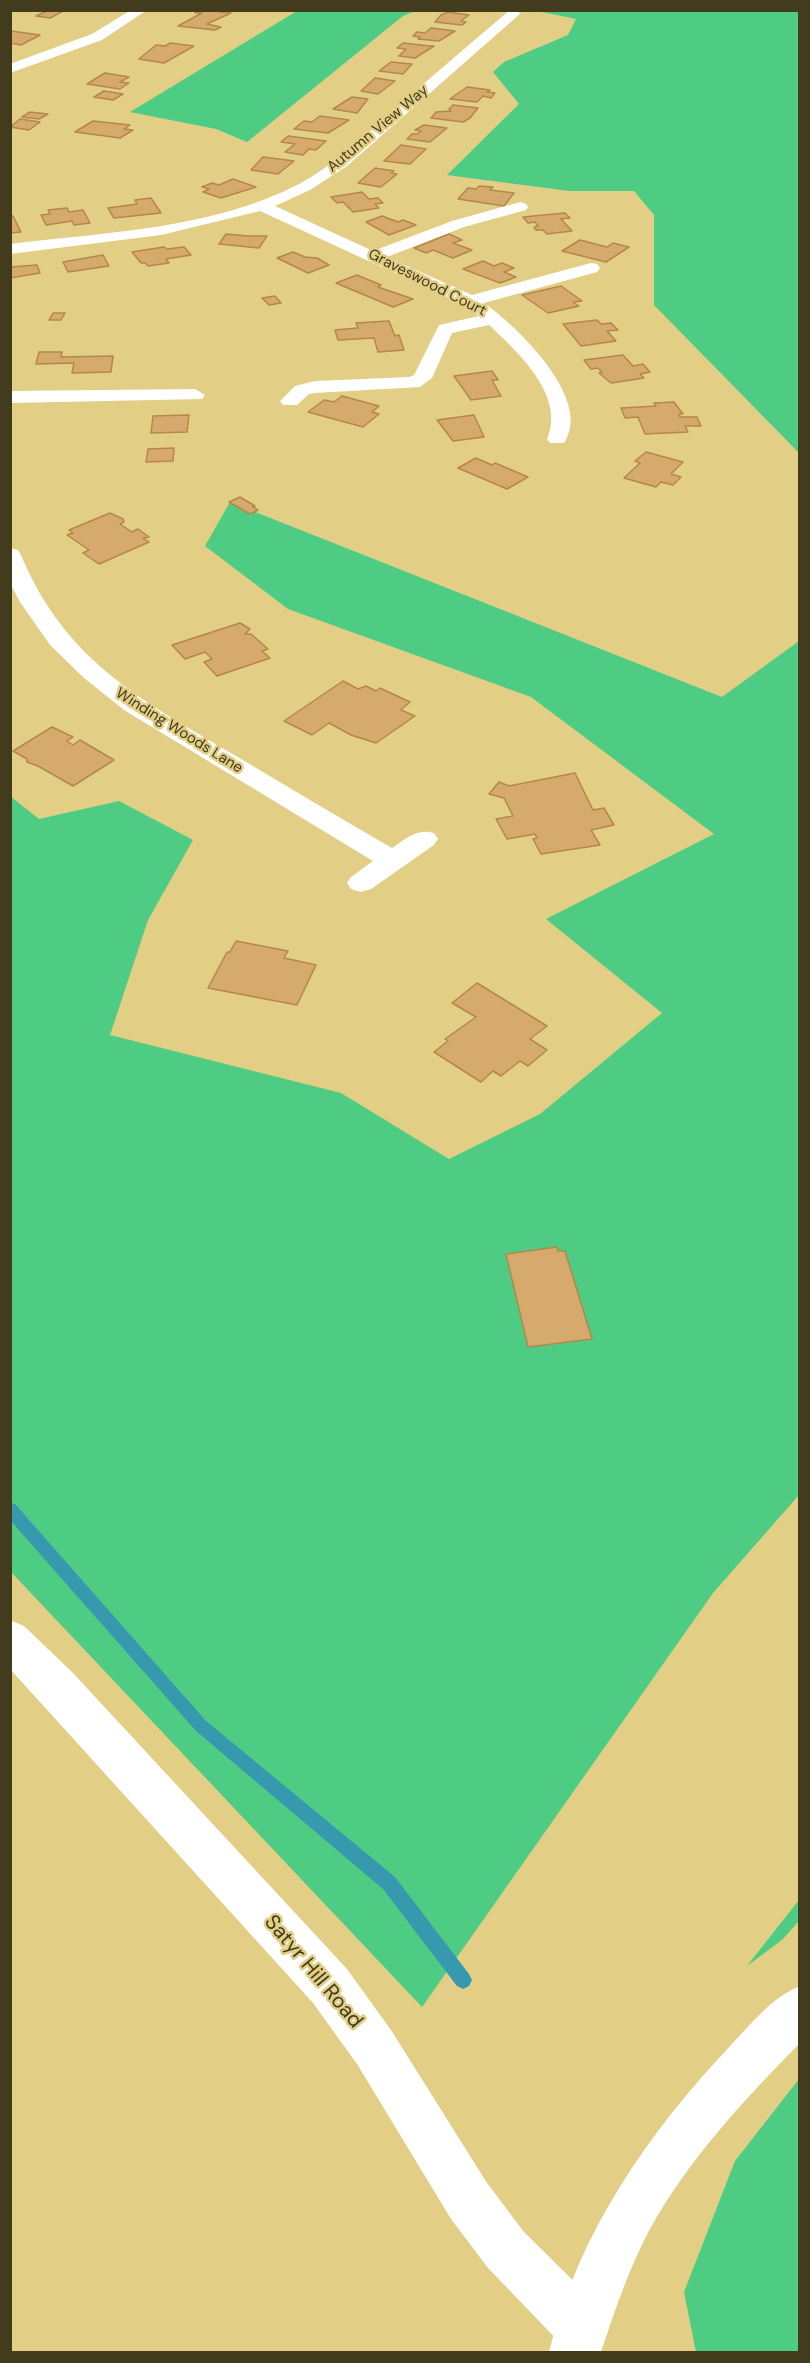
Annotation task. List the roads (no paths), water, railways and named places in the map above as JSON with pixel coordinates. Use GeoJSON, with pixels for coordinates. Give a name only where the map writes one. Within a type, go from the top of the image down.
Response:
{"type":"FeatureCollection","features":[{"type":"Feature","properties":{"kind":"street"},"geometry":{"type":"LineString","coordinates":[[10,69],[97,38],[141,10]]}},
{"type":"Feature","properties":{"kind":"street","name":"Autumn View Way"},"geometry":{"type":"LineString","coordinates":[[10,249],[144,232],[204,221],[259,206],[303,188],[333,170],[515,13]]}},
{"type":"Feature","properties":{"kind":"street","name":"Graveswood Court"},"geometry":{"type":"LineString","coordinates":[[259,206],[470,301],[494,318],[512,334],[536,365],[559,402],[563,421],[557,439]]}},
{"type":"Feature","properties":{"kind":"street"},"geometry":{"type":"LineString","coordinates":[[374,256],[458,224],[520,207]]}},
{"type":"Feature","properties":{"kind":"street"},"geometry":{"type":"LineString","coordinates":[[470,301],[591,268]]}},
{"type":"Feature","properties":{"kind":"street"},"geometry":{"type":"LineString","coordinates":[[290,401],[302,390],[315,387],[413,383],[422,378],[445,329],[494,318]]}},
{"type":"Feature","properties":{"kind":"street"},"geometry":{"type":"LineString","coordinates":[[10,397],[195,395]]}},
{"type":"Feature","properties":{"kind":"street","name":"Winding Woods Lane"},"geometry":{"type":"LineString","coordinates":[[10,555],[24,591],[40,618],[65,648],[97,678],[133,705],[393,861]]}},
{"type":"Feature","properties":{"kind":"street"},"geometry":{"type":"LineString","coordinates":[[361,883],[424,839]]}},
{"type":"Feature","properties":{"kind":"street","name":"Satyr Hill Road"},"geometry":{"type":"LineString","coordinates":[[10,1640],[58,1688],[330,1986],[374,2047],[469,2201],[579,2340]]}},
{"type":"Feature","properties":{"kind":"street"},"geometry":{"type":"LineString","coordinates":[[579,2340],[610,2260],[642,2194],[702,2113],[800,2009]]}},
{"type":"Feature","properties":{"kind":"waterway"},"geometry":{"type":"LineString","coordinates":[[10,1509],[201,1726],[389,1883],[463,1980]]}}]}
